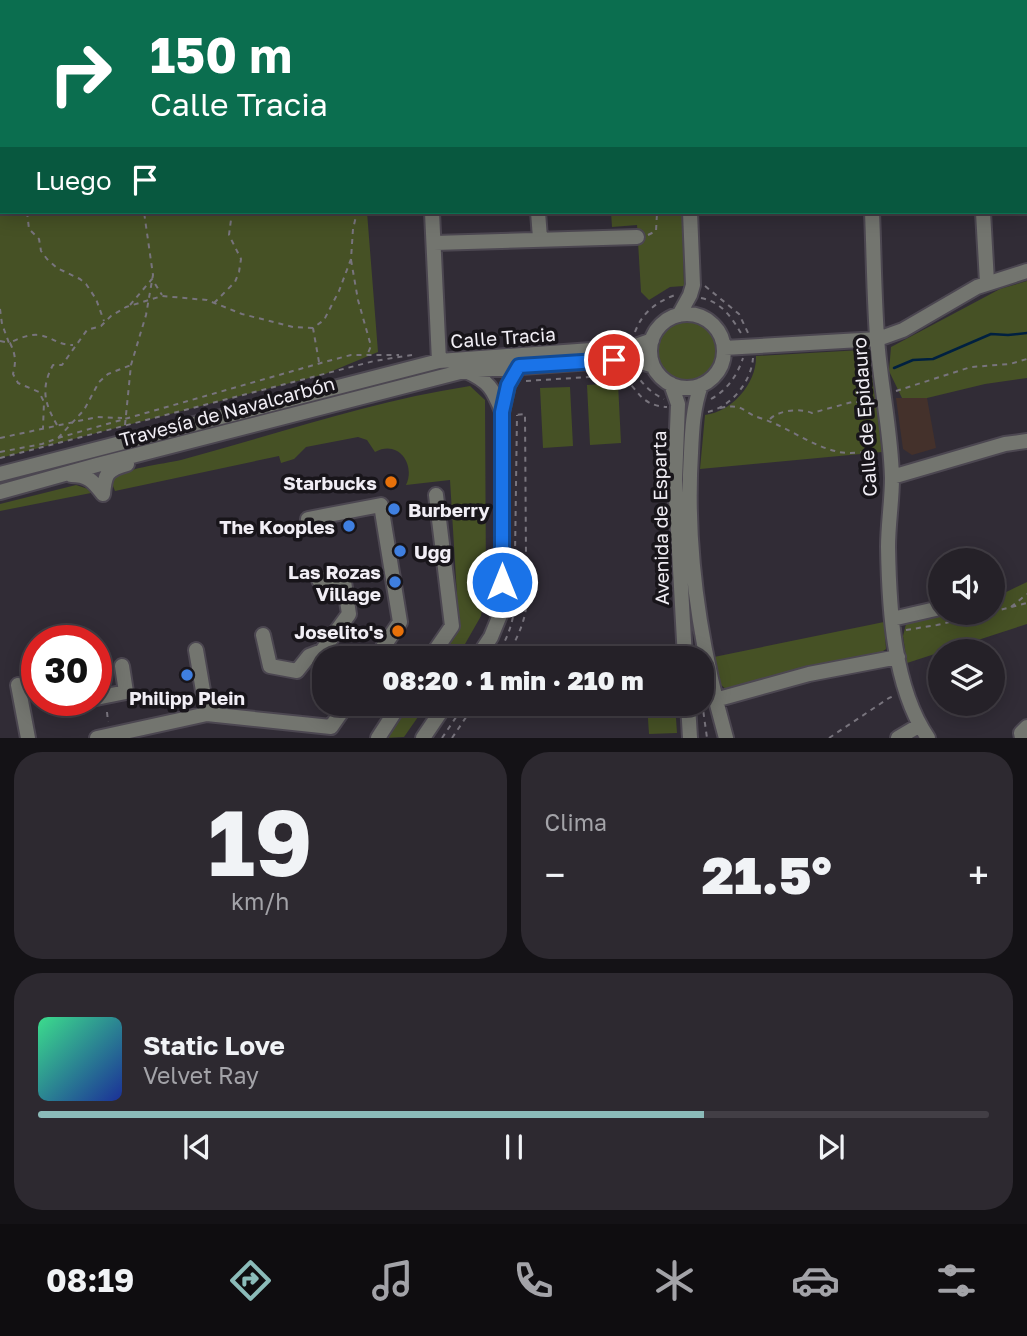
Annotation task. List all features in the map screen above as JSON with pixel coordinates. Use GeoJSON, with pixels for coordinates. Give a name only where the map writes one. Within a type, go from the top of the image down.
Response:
{"type":"FeatureCollection","features":[{"type":"Feature","properties":{"kind":"street"},"geometry":{"type":"LineString","coordinates":[[432,214],[439,361]]}},
{"type":"Feature","properties":{"kind":"street"},"geometry":{"type":"LineString","coordinates":[[538,214],[540,239]]}},
{"type":"Feature","properties":{"kind":"street"},"geometry":{"type":"LineString","coordinates":[[679,315],[700,316],[709,321],[722,338],[724,348],[719,370],[701,385],[691,388],[671,384],[661,377],[653,366],[650,353],[652,340],[663,324],[679,315],[693,285],[690,214]]}},
{"type":"Feature","properties":{"kind":"street","name":"Calle de Epidauro"},"geometry":{"type":"LineString","coordinates":[[872,214],[878,339],[892,477],[888,546],[893,625],[907,691],[924,731],[898,737]]}},
{"type":"Feature","properties":{"kind":"street"},"geometry":{"type":"LineString","coordinates":[[984,214],[987,282]]}},
{"type":"Feature","properties":{"kind":"street"},"geometry":{"type":"LineString","coordinates":[[434,243],[638,237]]}},
{"type":"Feature","properties":{"kind":"street"},"geometry":{"type":"LineString","coordinates":[[724,348],[878,339],[903,330],[987,282],[1027,271]]}},
{"type":"Feature","properties":{"kind":"street","name":"Calle Tracia"},"geometry":{"type":"LineString","coordinates":[[464,371],[633,353],[652,340]]}},
{"type":"Feature","properties":{"kind":"street","name":"Calle Tracia"},"geometry":{"type":"LineString","coordinates":[[439,361],[633,353],[653,366]]}},
{"type":"Feature","properties":{"kind":"street","name":"Travesía de Navalcarbón"},"geometry":{"type":"LineString","coordinates":[[0,474],[439,361]]}},
{"type":"Feature","properties":{"kind":"street"},"geometry":{"type":"LineString","coordinates":[[485,646],[502,610],[502,414],[508,385],[519,366]]}},
{"type":"Feature","properties":{"kind":"street"},"geometry":{"type":"LineString","coordinates":[[464,371],[482,378],[493,390],[502,414]]}},
{"type":"Feature","properties":{"kind":"street","name":"Travesía de Navalcarbón"},"geometry":{"type":"LineString","coordinates":[[0,492],[464,371]]}},
{"type":"Feature","properties":{"kind":"street","name":"Avenida de Esparta"},"geometry":{"type":"LineString","coordinates":[[671,384],[678,404],[675,481],[685,646]]}},
{"type":"Feature","properties":{"kind":"street","name":"Avenida de Esparta"},"geometry":{"type":"LineString","coordinates":[[701,385],[694,404],[689,484],[693,570],[704,646]]}},
{"type":"Feature","properties":{"kind":"street"},"geometry":{"type":"LineString","coordinates":[[892,477],[1005,444],[1027,441]]}},
{"type":"Feature","properties":{"kind":"street"},"geometry":{"type":"LineString","coordinates":[[62,475],[84,475],[103,495],[105,476],[113,468],[158,456],[163,448]]}},
{"type":"Feature","properties":{"kind":"street"},"geometry":{"type":"LineString","coordinates":[[436,495],[452,626],[438,646]]}},
{"type":"Feature","properties":{"kind":"street"},"geometry":{"type":"LineString","coordinates":[[308,519],[381,505],[400,622],[384,646]]}},
{"type":"Feature","properties":{"kind":"street"},"geometry":{"type":"LineString","coordinates":[[263,635],[270,666],[297,671],[309,656],[322,651],[349,614],[343,575],[319,580]]}},
{"type":"Feature","properties":{"kind":"street"},"geometry":{"type":"LineString","coordinates":[[893,625],[928,612]]}},
{"type":"Feature","properties":{"kind":"street"},"geometry":{"type":"LineString","coordinates":[[195,650],[207,714]]}},
{"type":"Feature","properties":{"kind":"street"},"geometry":{"type":"LineString","coordinates":[[714,700],[809,674],[898,657]]}},
{"type":"Feature","properties":{"kind":"street"},"geometry":{"type":"LineString","coordinates":[[112,695],[126,692],[122,666]]}},
{"type":"Feature","properties":{"kind":"street"},"geometry":{"type":"LineString","coordinates":[[18,685],[28,737]]}},
{"type":"Feature","properties":{"kind":"street","name":"Avenida de Esparta"},"geometry":{"type":"LineString","coordinates":[[714,712],[726,737]]}},
{"type":"Feature","properties":{"kind":"street"},"geometry":{"type":"LineString","coordinates":[[97,737],[207,714],[331,727],[338,716]]}},
{"type":"Feature","properties":{"kind":"street"},"geometry":{"type":"LineString","coordinates":[[378,737],[392,716]]}},
{"type":"Feature","properties":{"kind":"street"},"geometry":{"type":"LineString","coordinates":[[423,737],[438,716]]}},
{"type":"Feature","properties":{"kind":"street"},"geometry":{"type":"LineString","coordinates":[[689,716],[690,737]]}},
{"type":"Feature","properties":{"kind":"street"},"geometry":{"type":"LineString","coordinates":[[1022,737],[1021,733],[1027,727]]}},
{"type":"Feature","properties":{"kind":"path"},"geometry":{"type":"LineString","coordinates":[[27,214],[29,229],[39,239],[41,251],[57,268],[86,284],[96,299],[105,322]]}},
{"type":"Feature","properties":{"kind":"path"},"geometry":{"type":"LineString","coordinates":[[125,426],[131,365],[149,301],[152,279],[144,214]]}},
{"type":"Feature","properties":{"kind":"path"},"geometry":{"type":"LineString","coordinates":[[214,303],[235,282],[239,272],[241,259],[229,234],[232,214]]}},
{"type":"Feature","properties":{"kind":"path"},"geometry":{"type":"LineString","coordinates":[[357,214],[351,259],[358,300],[371,346],[368,354]]}},
{"type":"Feature","properties":{"kind":"path"},"geometry":{"type":"LineString","coordinates":[[638,237],[653,235],[656,231],[657,214]]}},
{"type":"Feature","properties":{"kind":"path"},"geometry":{"type":"LineString","coordinates":[[43,428],[48,374],[52,365],[62,365],[87,330],[101,326],[111,316],[129,306],[162,296],[214,303],[242,314],[293,327],[313,328],[324,320],[331,308],[351,259]]}},
{"type":"Feature","properties":{"kind":"path"},"geometry":{"type":"LineString","coordinates":[[129,306],[152,279]]}},
{"type":"Feature","properties":{"kind":"path"},"geometry":{"type":"LineString","coordinates":[[152,279],[162,296]]}},
{"type":"Feature","properties":{"kind":"path"},"geometry":{"type":"LineString","coordinates":[[678,404],[654,394],[642,383],[635,373],[633,353],[634,334],[639,321],[663,300],[678,294],[709,299],[723,308],[752,347],[743,358],[740,369],[730,384],[720,394],[694,404]]}},
{"type":"Feature","properties":{"kind":"path"},"geometry":{"type":"LineString","coordinates":[[0,309],[2,324],[15,352],[13,374],[18,383],[39,392],[57,425]]}},
{"type":"Feature","properties":{"kind":"path"},"geometry":{"type":"LineString","coordinates":[[313,328],[319,363]]}},
{"type":"Feature","properties":{"kind":"path"},"geometry":{"type":"LineString","coordinates":[[0,341],[9,343],[40,335],[62,345],[74,345]]}},
{"type":"Feature","properties":{"kind":"path"},"geometry":{"type":"LineString","coordinates":[[0,452],[42,444],[351,355],[406,356]]}},
{"type":"Feature","properties":{"kind":"path"},"geometry":{"type":"LineString","coordinates":[[769,420],[775,414],[806,411],[812,414],[852,402],[883,399],[971,367],[1010,365],[1027,359]]}},
{"type":"Feature","properties":{"kind":"path"},"geometry":{"type":"LineString","coordinates":[[58,438],[75,422],[93,397],[99,382],[108,374],[131,365]]}},
{"type":"Feature","properties":{"kind":"path"},"geometry":{"type":"LineString","coordinates":[[719,408],[742,407],[759,418],[794,431],[814,444],[838,452],[889,449]]}},
{"type":"Feature","properties":{"kind":"path"},"geometry":{"type":"LineString","coordinates":[[502,414],[525,414],[526,559],[519,559],[518,585],[526,594],[526,601],[521,627],[512,646]]}},
{"type":"Feature","properties":{"kind":"path"},"geometry":{"type":"LineString","coordinates":[[0,438],[97,417],[126,418]]}},
{"type":"Feature","properties":{"kind":"path"},"geometry":{"type":"LineString","coordinates":[[1010,608],[1027,594]]}},
{"type":"Feature","properties":{"kind":"path"},"geometry":{"type":"LineString","coordinates":[[1005,609],[1027,603]]}},
{"type":"Feature","properties":{"kind":"path"},"geometry":{"type":"LineString","coordinates":[[893,625],[928,625]]}},
{"type":"Feature","properties":{"kind":"path"},"geometry":{"type":"LineString","coordinates":[[829,737],[889,698],[907,691]]}},
{"type":"Feature","properties":{"kind":"path"},"geometry":{"type":"LineString","coordinates":[[442,737],[457,716]]}},
{"type":"Feature","properties":{"kind":"path"},"geometry":{"type":"LineString","coordinates":[[452,737],[467,716]]}},
{"type":"Feature","properties":{"kind":"path"},"geometry":{"type":"LineString","coordinates":[[707,737],[708,716]]}},
{"type":"Feature","properties":{"kind":"shaded area"},"geometry":{"type":"Polygon","coordinates":[[[896,398],[927,398],[936,448],[912,455],[903,449],[896,398]]]}},
{"type":"Feature","properties":{"kind":"green space"},"geometry":{"type":"Polygon","coordinates":[[[0,214],[367,214],[378,352],[325,374],[0,458],[0,214]]]}},
{"type":"Feature","properties":{"kind":"green space"},"geometry":{"type":"Polygon","coordinates":[[[611,214],[682,214],[684,286],[670,287],[649,300],[641,292],[637,225],[612,227],[611,214]]]}},
{"type":"Feature","properties":{"kind":"green space"},"geometry":{"type":"Polygon","coordinates":[[[1027,281],[1027,378],[985,384],[927,398],[902,398],[889,371],[891,347],[1000,289],[1027,281]]]}},
{"type":"Feature","properties":{"kind":"green space"},"geometry":{"type":"Polygon","coordinates":[[[681,322],[693,322],[703,326],[712,335],[716,357],[708,372],[693,380],[681,380],[671,376],[662,367],[658,357],[658,345],[662,335],[671,326],[681,322]]]}},
{"type":"Feature","properties":{"kind":"green space"},"geometry":{"type":"Polygon","coordinates":[[[861,350],[871,357],[882,452],[700,469],[705,415],[724,408],[741,394],[752,376],[756,356],[861,350]]]}},
{"type":"Feature","properties":{"kind":"green space"},"geometry":{"type":"Polygon","coordinates":[[[618,383],[621,443],[590,445],[587,385],[618,383]]]}},
{"type":"Feature","properties":{"kind":"green space"},"geometry":{"type":"Polygon","coordinates":[[[470,386],[485,400],[486,586],[481,616],[464,646],[446,646],[459,628],[450,480],[406,485],[409,469],[398,451],[383,449],[375,452],[367,440],[358,437],[306,447],[294,459],[281,463],[279,456],[115,491],[111,481],[133,470],[181,460],[361,409],[470,386]]]}},
{"type":"Feature","properties":{"kind":"green space"},"geometry":{"type":"Polygon","coordinates":[[[570,387],[573,446],[543,448],[540,388],[570,387]]]}},
{"type":"Feature","properties":{"kind":"green space"},"geometry":{"type":"Polygon","coordinates":[[[76,485],[88,489],[91,493],[0,511],[0,504],[76,485]]]}},
{"type":"Feature","properties":{"kind":"green space"},"geometry":{"type":"Polygon","coordinates":[[[1027,582],[1027,624],[981,639],[928,639],[928,656],[907,663],[903,636],[906,624],[928,619],[928,625],[1005,625],[1005,593],[1027,582]]]}},
{"type":"Feature","properties":{"kind":"green space"},"geometry":{"type":"Polygon","coordinates":[[[884,622],[886,649],[880,653],[799,669],[727,690],[721,685],[714,657],[884,622]]]}},
{"type":"Feature","properties":{"kind":"green space"},"geometry":{"type":"Polygon","coordinates":[[[399,716],[419,716],[404,737],[384,738],[399,716]]]}},
{"type":"Feature","properties":{"kind":"green space"},"geometry":{"type":"Polygon","coordinates":[[[648,716],[676,716],[677,733],[649,734],[648,716]]]}},
{"type":"Feature","properties":{"kind":"waterway"},"geometry":{"type":"LineString","coordinates":[[894,368],[913,360],[933,359],[991,334],[1027,333]]}},
{"type":"Feature","properties":{"kind":"place","name":"Starbucks"},"geometry":{"type":"Point","coordinates":[391,482]}},
{"type":"Feature","properties":{"kind":"place","name":"Burberry"},"geometry":{"type":"Point","coordinates":[394,509]}},
{"type":"Feature","properties":{"kind":"place","name":"The Kooples"},"geometry":{"type":"Point","coordinates":[349,526]}},
{"type":"Feature","properties":{"kind":"place","name":"Ugg"},"geometry":{"type":"Point","coordinates":[400,551]}},
{"type":"Feature","properties":{"kind":"place","name":"Las Rozas Village"},"geometry":{"type":"Point","coordinates":[395,582]}},
{"type":"Feature","properties":{"kind":"place","name":"Joselito's"},"geometry":{"type":"Point","coordinates":[398,631]}},
{"type":"Feature","properties":{"kind":"place","name":"Philipp Plein"},"geometry":{"type":"Point","coordinates":[187,675]}},
{"type":"Feature","properties":{"kind":"route"},"geometry":{"type":"LineString","coordinates":[[502,582],[502,412],[508,385],[519,366],[614,360]]}}]}
